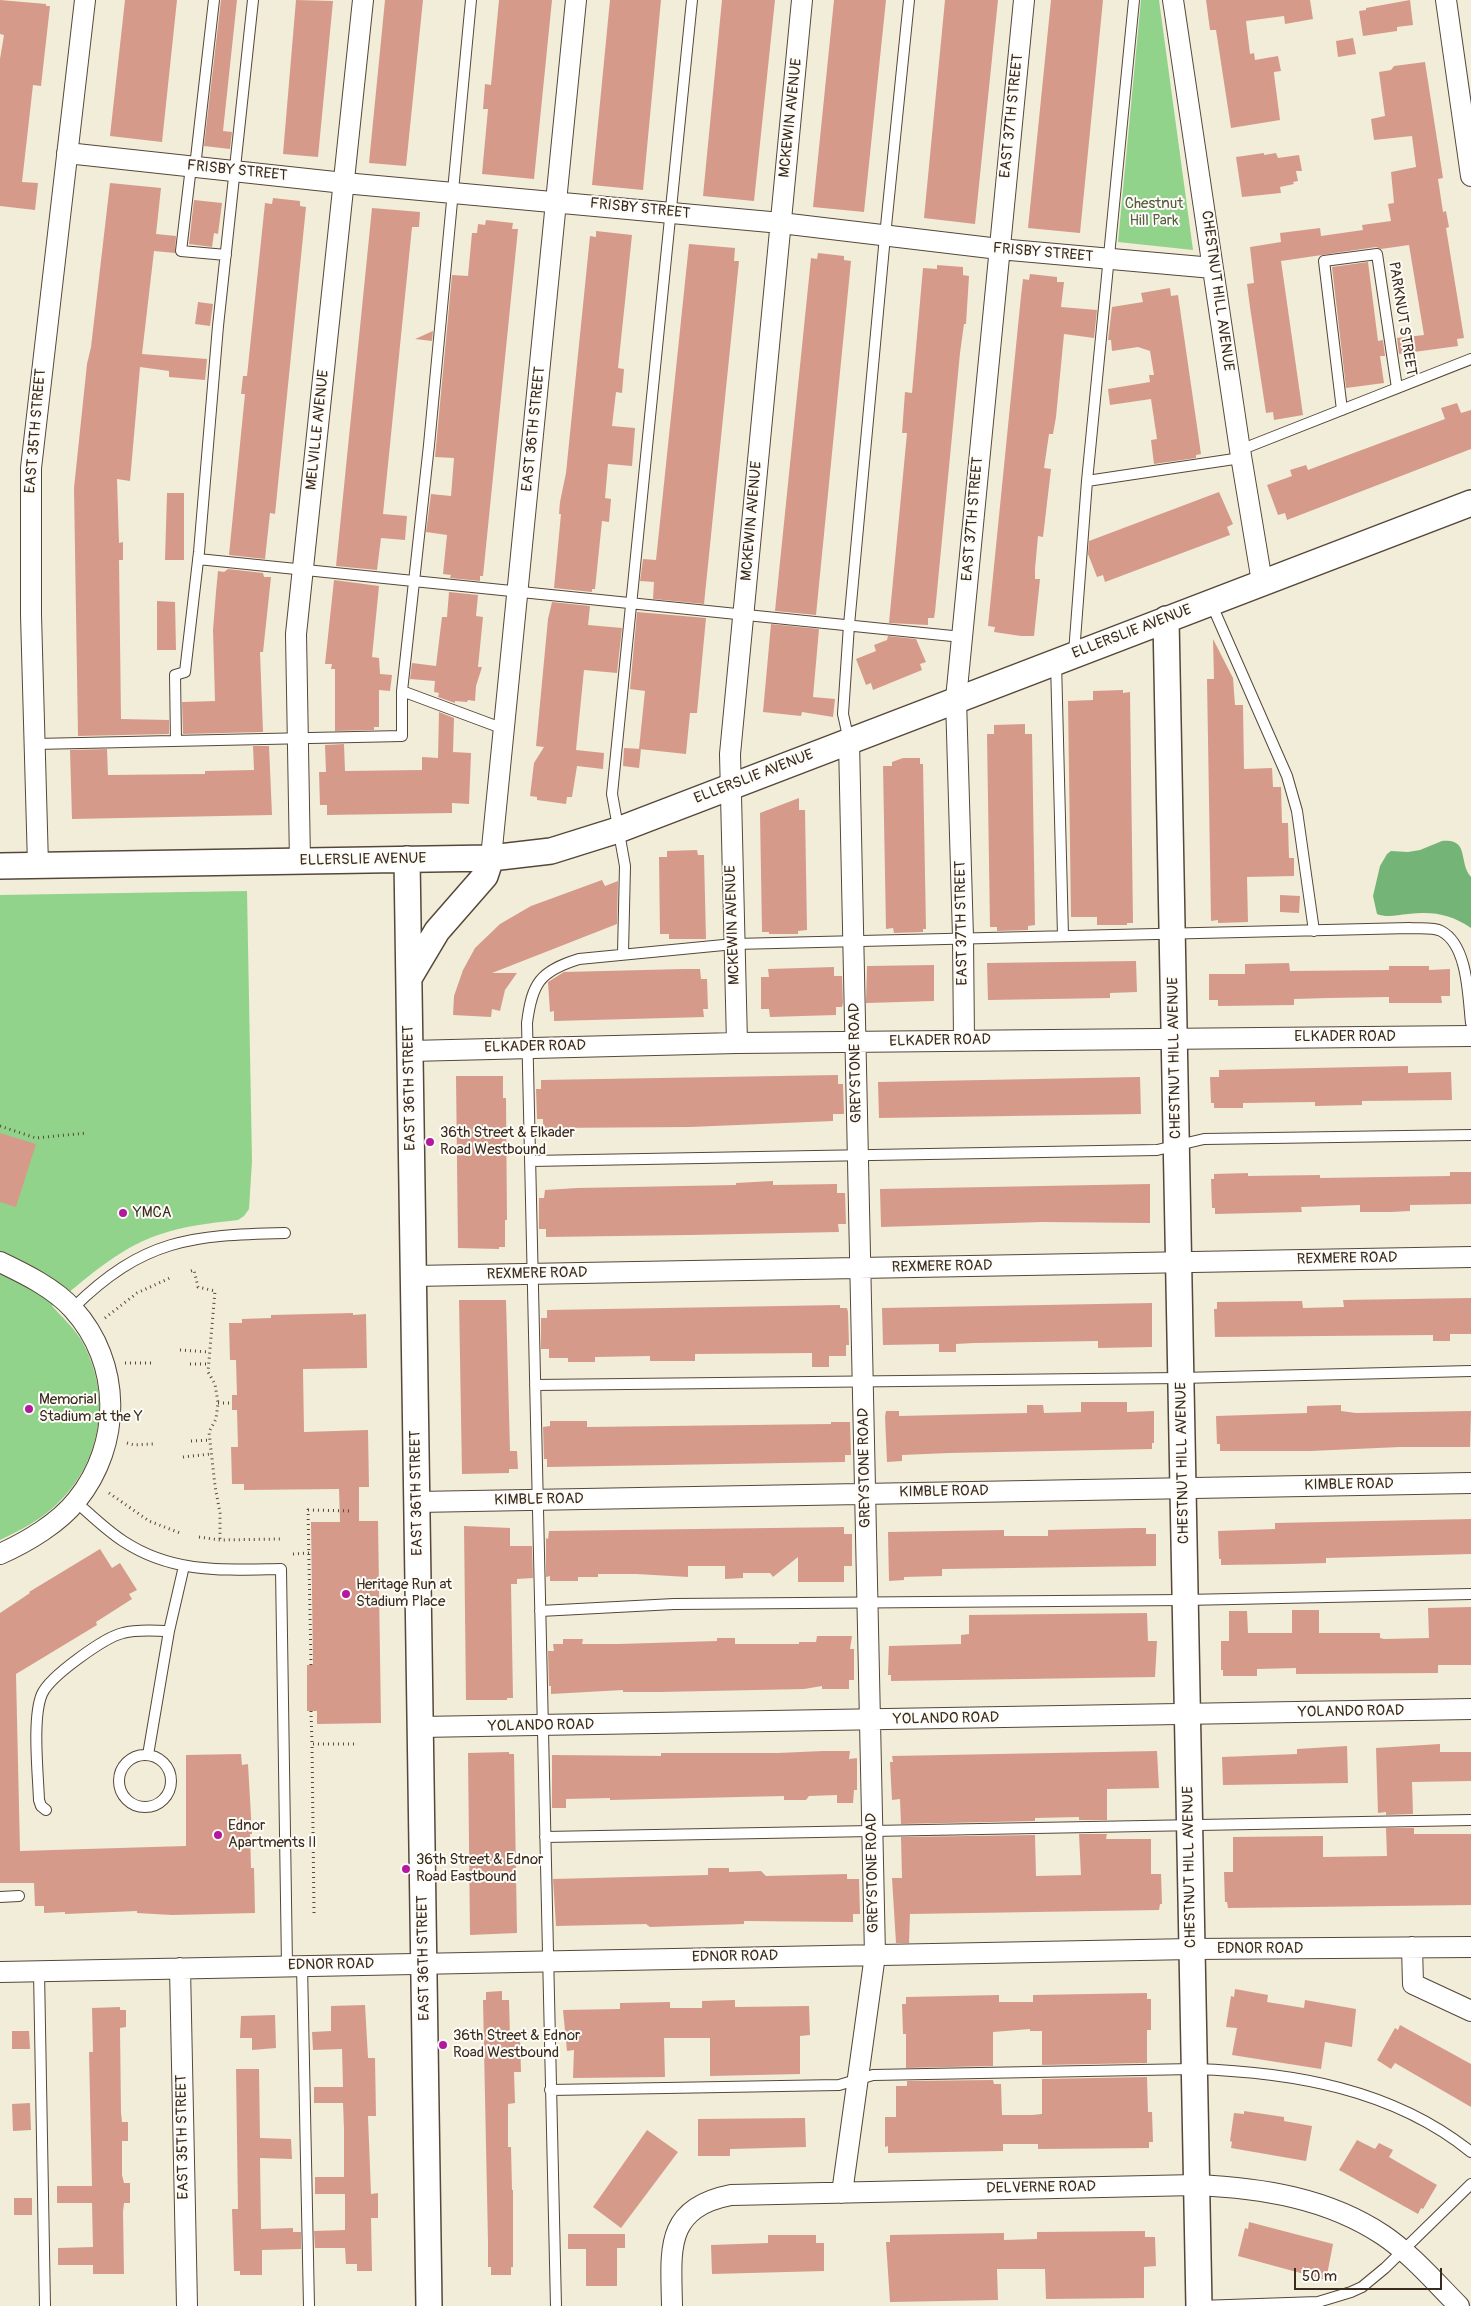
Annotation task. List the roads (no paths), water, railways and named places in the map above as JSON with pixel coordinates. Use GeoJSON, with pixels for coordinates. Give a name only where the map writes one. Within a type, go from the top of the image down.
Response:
{"type":"FeatureCollection","features":[{"type":"Feature","properties":{"kind":"street","name":"EAST 35TH STREET"},"geometry":{"type":"LineString","coordinates":[[38,865],[31,615],[30,468],[85,0]]}},
{"type":"Feature","properties":{"kind":"street","name":"MELVILLE AVENUE"},"geometry":{"type":"LineString","coordinates":[[300,861],[296,634],[363,0]]}},
{"type":"Feature","properties":{"kind":"street","name":"EAST 36TH STREET"},"geometry":{"type":"LineString","coordinates":[[491,858],[576,0]]}},
{"type":"Feature","properties":{"kind":"street","name":"MCKEWIN AVENUE"},"geometry":{"type":"LineString","coordinates":[[737,1043],[730,754],[802,0]]}},
{"type":"Feature","properties":{"kind":"street","name":"EAST 37TH STREET"},"geometry":{"type":"LineString","coordinates":[[964,1040],[956,699],[1024,0]]}},
{"type":"Feature","properties":{"kind":"street","name":"CHESTNUT HILL AVENUE"},"geometry":{"type":"LineString","coordinates":[[1173,0],[1240,454],[1262,582]]}},
{"type":"Feature","properties":{"kind":"street"},"geometry":{"type":"LineString","coordinates":[[1446,0],[1471,176]]}},
{"type":"Feature","properties":{"kind":"street","name":"FRISBY STREET"},"geometry":{"type":"LineString","coordinates":[[67,153],[344,183],[780,223],[999,249],[1213,268]]}},
{"type":"Feature","properties":{"kind":"street","name":"ELLERSLIE AVENUE"},"geometry":{"type":"LineString","coordinates":[[0,866],[491,858],[552,851],[618,830],[1471,503]]}},
{"type":"Feature","properties":{"kind":"street","name":"CHESTNUT HILL AVENUE"},"geometry":{"type":"LineString","coordinates":[[1166,619],[1199,2306]]}},
{"type":"Feature","properties":{"kind":"street","name":"GREYSTONE ROAD"},"geometry":{"type":"LineString","coordinates":[[842,2193],[875,1955],[849,741]]}},
{"type":"Feature","properties":{"kind":"street"},"geometry":{"type":"LineString","coordinates":[[409,978],[437,931],[485,876],[491,858]]}},
{"type":"Feature","properties":{"kind":"street","name":"EAST 36TH STREET"},"geometry":{"type":"LineString","coordinates":[[407,859],[429,2306]]}},
{"type":"Feature","properties":{"kind":"street","name":"ELKADER ROAD"},"geometry":{"type":"LineString","coordinates":[[410,1051],[737,1043],[1471,1036]]}},
{"type":"Feature","properties":{"kind":"street","name":"REXMERE ROAD"},"geometry":{"type":"LineString","coordinates":[[413,1276],[1471,1256]]}},
{"type":"Feature","properties":{"kind":"street"},"geometry":{"type":"LineString","coordinates":[[0,1262],[36,1280],[73,1308],[98,1348],[107,1373],[112,1398],[111,1422],[106,1445],[98,1468],[76,1502],[42,1530],[0,1554]]}},
{"type":"Feature","properties":{"kind":"street","name":"KIMBLE ROAD"},"geometry":{"type":"LineString","coordinates":[[417,1502],[1471,1483]]}},
{"type":"Feature","properties":{"kind":"street","name":"YOLANDO ROAD"},"geometry":{"type":"LineString","coordinates":[[420,1727],[1471,1709]]}},
{"type":"Feature","properties":{"kind":"street","name":"EDNOR ROAD"},"geometry":{"type":"LineString","coordinates":[[0,1972],[1192,1949],[1471,1946]]}},
{"type":"Feature","properties":{"kind":"street"},"geometry":{"type":"LineString","coordinates":[[1412,1947],[1413,1984],[1471,2010]]}},
{"type":"Feature","properties":{"kind":"street","name":"EAST 35TH STREET"},"geometry":{"type":"LineString","coordinates":[[180,1968],[186,2306]]}},
{"type":"Feature","properties":{"kind":"street","name":"DELVERNE ROAD"},"geometry":{"type":"LineString","coordinates":[[672,2306],[671,2257],[680,2223],[702,2204],[731,2195],[1196,2185],[1246,2188],[1302,2198],[1358,2221],[1384,2236],[1402,2251],[1423,2269],[1459,2306]]}},
{"type":"Feature","properties":{"kind":"lane"},"geometry":{"type":"LineString","coordinates":[[214,0],[195,167],[190,175],[181,251],[226,256]]}},
{"type":"Feature","properties":{"kind":"lane"},"geometry":{"type":"LineString","coordinates":[[176,741],[175,675],[185,672],[198,559],[218,326],[253,0]]}},
{"type":"Feature","properties":{"kind":"lane"},"geometry":{"type":"LineString","coordinates":[[35,744],[402,736],[402,691],[415,580],[470,0]]}},
{"type":"Feature","properties":{"kind":"lane"},"geometry":{"type":"LineString","coordinates":[[623,953],[625,866],[612,794],[692,0]]}},
{"type":"Feature","properties":{"kind":"lane"},"geometry":{"type":"LineString","coordinates":[[849,741],[843,714],[849,624],[885,236],[910,0]]}},
{"type":"Feature","properties":{"kind":"lane"},"geometry":{"type":"LineString","coordinates":[[1063,936],[1065,658],[1087,481],[1134,0]]}},
{"type":"Feature","properties":{"kind":"lane","name":"PARKNUT STREET"},"geometry":{"type":"LineString","coordinates":[[1342,410],[1324,261],[1377,254],[1397,388]]}},
{"type":"Feature","properties":{"kind":"lane"},"geometry":{"type":"LineString","coordinates":[[1087,481],[1240,454],[1342,410],[1471,359]]}},
{"type":"Feature","properties":{"kind":"lane"},"geometry":{"type":"LineString","coordinates":[[198,559],[304,568],[962,637]]}},
{"type":"Feature","properties":{"kind":"lane"},"geometry":{"type":"LineString","coordinates":[[1210,602],[1287,776],[1298,811],[1314,930]]}},
{"type":"Feature","properties":{"kind":"lane"},"geometry":{"type":"LineString","coordinates":[[402,691],[504,729]]}},
{"type":"Feature","properties":{"kind":"lane"},"geometry":{"type":"LineString","coordinates":[[556,2306],[527,1047],[530,1003],[536,985],[547,972],[560,965],[579,959],[623,953],[734,944],[963,937],[1172,935],[1410,928],[1440,930],[1455,943],[1464,964],[1471,1023]]}},
{"type":"Feature","properties":{"kind":"lane"},"geometry":{"type":"LineString","coordinates":[[530,1161],[1157,1150],[1204,1139],[1471,1135]]}},
{"type":"Feature","properties":{"kind":"lane"},"geometry":{"type":"LineString","coordinates":[[73,1308],[105,1278],[143,1255],[184,1241],[224,1234],[285,1233]]}},
{"type":"Feature","properties":{"kind":"lane"},"geometry":{"type":"LineString","coordinates":[[535,1385],[1181,1378],[1471,1371]]}},
{"type":"Feature","properties":{"kind":"lane"},"geometry":{"type":"LineString","coordinates":[[76,1502],[124,1542],[146,1553],[184,1566],[211,1570],[281,1569],[294,1966],[308,2306]]}},
{"type":"Feature","properties":{"kind":"lane"},"geometry":{"type":"LineString","coordinates":[[148,1756],[169,1631],[184,1566]]}},
{"type":"Feature","properties":{"kind":"lane"},"geometry":{"type":"LineString","coordinates":[[540,1611],[674,1604],[1185,1600],[1471,1594]]}},
{"type":"Feature","properties":{"kind":"lane"},"geometry":{"type":"LineString","coordinates":[[46,1810],[41,1806],[39,1800],[37,1716],[42,1694],[50,1681],[68,1666],[123,1632],[169,1631]]}},
{"type":"Feature","properties":{"kind":"lane"},"geometry":{"type":"LineString","coordinates":[[140,1756],[148,1756],[157,1758],[168,1770],[170,1787],[161,1802],[145,1807],[136,1806],[123,1796],[118,1779],[126,1763],[140,1756]]}},
{"type":"Feature","properties":{"kind":"lane"},"geometry":{"type":"LineString","coordinates":[[545,1837],[1471,1820]]}},
{"type":"Feature","properties":{"kind":"lane"},"geometry":{"type":"LineString","coordinates":[[0,1897],[19,1896]]}},
{"type":"Feature","properties":{"kind":"lane"},"geometry":{"type":"LineString","coordinates":[[39,1971],[46,2306]]}},
{"type":"Feature","properties":{"kind":"lane"},"geometry":{"type":"LineString","coordinates":[[550,2090],[839,2085],[873,2075],[1194,2069],[1276,2074],[1345,2088],[1404,2110],[1450,2136],[1471,2152]]}},
{"type":"Feature","properties":{"kind":"lane"},"geometry":{"type":"LineString","coordinates":[[1199,2306],[1318,2302],[1338,2298],[1362,2287],[1471,2184]]}},
{"type":"Feature","properties":{"kind":"place","name":"36th Street & Elkader Road Westbound"},"geometry":{"type":"Point","coordinates":[430,1142]}},
{"type":"Feature","properties":{"kind":"place","name":"YMCA"},"geometry":{"type":"Point","coordinates":[123,1213]}},
{"type":"Feature","properties":{"kind":"place","name":"Memorial Stadium at the Y"},"geometry":{"type":"Point","coordinates":[29,1409]}},
{"type":"Feature","properties":{"kind":"place","name":"Heritage Run at Stadium Place"},"geometry":{"type":"Point","coordinates":[346,1594]}},
{"type":"Feature","properties":{"kind":"place","name":"Ednor Apartments II"},"geometry":{"type":"Point","coordinates":[218,1835]}},
{"type":"Feature","properties":{"kind":"place","name":"36th Street & Ednor Road Eastbound"},"geometry":{"type":"Point","coordinates":[406,1869]}},
{"type":"Feature","properties":{"kind":"place","name":"36th Street & Ednor Road Westbound"},"geometry":{"type":"Point","coordinates":[443,2045]}},
{"type":"Feature","properties":{"kind":"park label","name":"Chestnut Hill Park"},"geometry":{"type":"Point","coordinates":[1154,212]}}]}
